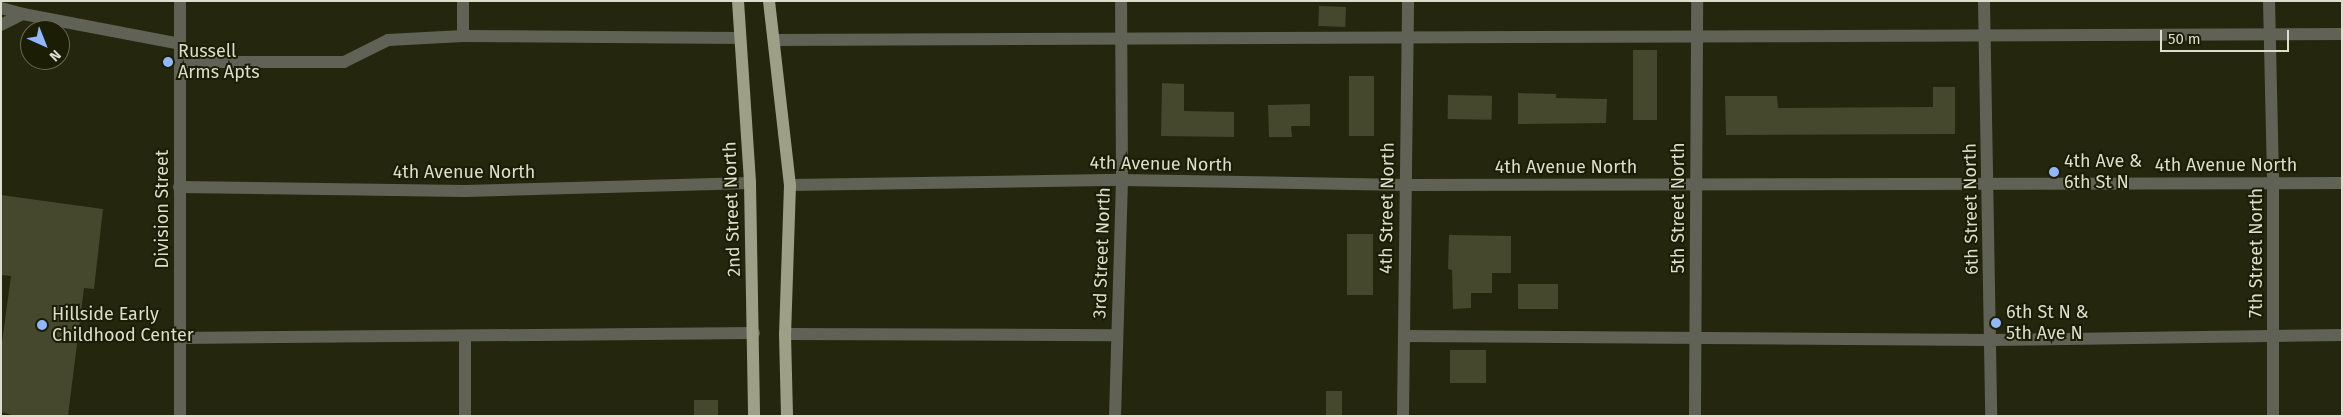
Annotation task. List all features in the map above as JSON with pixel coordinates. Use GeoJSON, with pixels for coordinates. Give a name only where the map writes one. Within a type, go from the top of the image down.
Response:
{"type":"FeatureCollection","features":[{"type":"Feature","properties":{"kind":"main road","name":"2nd Street North"},"geometry":{"type":"LineString","coordinates":[[738,1],[750,183],[754,416]]}},
{"type":"Feature","properties":{"kind":"main road"},"geometry":{"type":"LineString","coordinates":[[769,1],[790,185],[785,334],[788,416]]}},
{"type":"Feature","properties":{"kind":"street","name":"Division Street"},"geometry":{"type":"LineString","coordinates":[[180,1],[180,416]]}},
{"type":"Feature","properties":{"kind":"street"},"geometry":{"type":"LineString","coordinates":[[463,1],[463,36]]}},
{"type":"Feature","properties":{"kind":"street","name":"3rd Street North"},"geometry":{"type":"LineString","coordinates":[[1115,416],[1122,180],[1121,1]]}},
{"type":"Feature","properties":{"kind":"street","name":"4th Street North"},"geometry":{"type":"LineString","coordinates":[[1403,416],[1404,185],[1408,1]]}},
{"type":"Feature","properties":{"kind":"street","name":"5th Street North"},"geometry":{"type":"LineString","coordinates":[[1695,416],[1697,1]]}},
{"type":"Feature","properties":{"kind":"street","name":"6th Street North"},"geometry":{"type":"LineString","coordinates":[[1984,1],[1991,416]]}},
{"type":"Feature","properties":{"kind":"street","name":"7th Street North"},"geometry":{"type":"LineString","coordinates":[[2269,1],[2273,183],[2273,416]]}},
{"type":"Feature","properties":{"kind":"street"},"geometry":{"type":"LineString","coordinates":[[1,8],[23,14],[180,44]]}},
{"type":"Feature","properties":{"kind":"street"},"geometry":{"type":"LineString","coordinates":[[1,26],[23,14]]}},
{"type":"Feature","properties":{"kind":"street"},"geometry":{"type":"LineString","coordinates":[[774,40],[2342,34]]}},
{"type":"Feature","properties":{"kind":"street"},"geometry":{"type":"LineString","coordinates":[[180,62],[344,62],[388,40],[463,36],[740,38]]}},
{"type":"Feature","properties":{"kind":"street","name":"4th Avenue North"},"geometry":{"type":"LineString","coordinates":[[790,185],[1122,180],[1404,185],[2342,183]]}},
{"type":"Feature","properties":{"kind":"street","name":"4th Avenue North"},"geometry":{"type":"LineString","coordinates":[[179,187],[465,191],[750,183]]}},
{"type":"Feature","properties":{"kind":"street"},"geometry":{"type":"LineString","coordinates":[[180,338],[754,333]]}},
{"type":"Feature","properties":{"kind":"street"},"geometry":{"type":"LineString","coordinates":[[785,334],[1118,335]]}},
{"type":"Feature","properties":{"kind":"street"},"geometry":{"type":"LineString","coordinates":[[1404,336],[1695,336],[1990,340],[2342,334]]}},
{"type":"Feature","properties":{"kind":"street"},"geometry":{"type":"LineString","coordinates":[[465,336],[465,416]]}},
{"type":"Feature","properties":{"kind":"building"},"geometry":{"type":"Polygon","coordinates":[[[1319,6],[1346,7],[1345,27],[1318,26],[1319,6]]]}},
{"type":"Feature","properties":{"kind":"building"},"geometry":{"type":"Polygon","coordinates":[[[1633,50],[1657,50],[1657,120],[1633,120],[1633,50]]]}},
{"type":"Feature","properties":{"kind":"building"},"geometry":{"type":"Polygon","coordinates":[[[1349,76],[1374,76],[1374,136],[1349,136],[1349,76]]]}},
{"type":"Feature","properties":{"kind":"building"},"geometry":{"type":"Polygon","coordinates":[[[1162,83],[1184,84],[1184,111],[1234,112],[1234,137],[1161,136],[1162,83]]]}},
{"type":"Feature","properties":{"kind":"building"},"geometry":{"type":"Polygon","coordinates":[[[1933,87],[1955,87],[1955,134],[1726,135],[1725,96],[1777,96],[1778,108],[1933,107],[1933,87]]]}},
{"type":"Feature","properties":{"kind":"building"},"geometry":{"type":"Polygon","coordinates":[[[1518,93],[1556,94],[1556,98],[1607,99],[1606,123],[1518,124],[1518,93]]]}},
{"type":"Feature","properties":{"kind":"building"},"geometry":{"type":"Polygon","coordinates":[[[1448,95],[1492,96],[1492,120],[1448,119],[1448,95]]]}},
{"type":"Feature","properties":{"kind":"building"},"geometry":{"type":"Polygon","coordinates":[[[1310,104],[1310,126],[1291,126],[1292,137],[1269,137],[1268,105],[1310,104]]]}},
{"type":"Feature","properties":{"kind":"building","name":"Hillside Early Childhood Center"},"geometry":{"type":"Polygon","coordinates":[[[1,195],[103,209],[94,289],[84,288],[68,416],[15,416],[1,412],[1,350],[11,276],[1,275],[1,195]]]}},
{"type":"Feature","properties":{"kind":"building"},"geometry":{"type":"Polygon","coordinates":[[[1347,234],[1373,234],[1373,295],[1347,295],[1347,234]]]}},
{"type":"Feature","properties":{"kind":"building"},"geometry":{"type":"Polygon","coordinates":[[[1449,235],[1511,236],[1511,273],[1492,273],[1492,293],[1471,293],[1471,308],[1453,309],[1452,270],[1448,269],[1449,235]]]}},
{"type":"Feature","properties":{"kind":"building"},"geometry":{"type":"Polygon","coordinates":[[[1518,284],[1558,284],[1558,309],[1518,309],[1518,284]]]}},
{"type":"Feature","properties":{"kind":"building"},"geometry":{"type":"Polygon","coordinates":[[[1450,350],[1486,350],[1486,383],[1450,383],[1450,350]]]}},
{"type":"Feature","properties":{"kind":"building"},"geometry":{"type":"Polygon","coordinates":[[[1326,391],[1342,391],[1342,416],[1326,416],[1326,391]]]}},
{"type":"Feature","properties":{"kind":"building"},"geometry":{"type":"Polygon","coordinates":[[[694,400],[718,400],[718,416],[694,416],[694,400]]]}},
{"type":"Feature","properties":{"kind":"place","name":"Russell Arms Apts"},"geometry":{"type":"Point","coordinates":[168,62]}},
{"type":"Feature","properties":{"kind":"place","name":"4th Ave & 6th St N"},"geometry":{"type":"Point","coordinates":[2054,172]}},
{"type":"Feature","properties":{"kind":"place","name":"6th St N & 5th Ave N"},"geometry":{"type":"Point","coordinates":[1996,323]}},
{"type":"Feature","properties":{"kind":"place","name":"Hillside Early Childhood Center"},"geometry":{"type":"Point","coordinates":[42,325]}}]}
